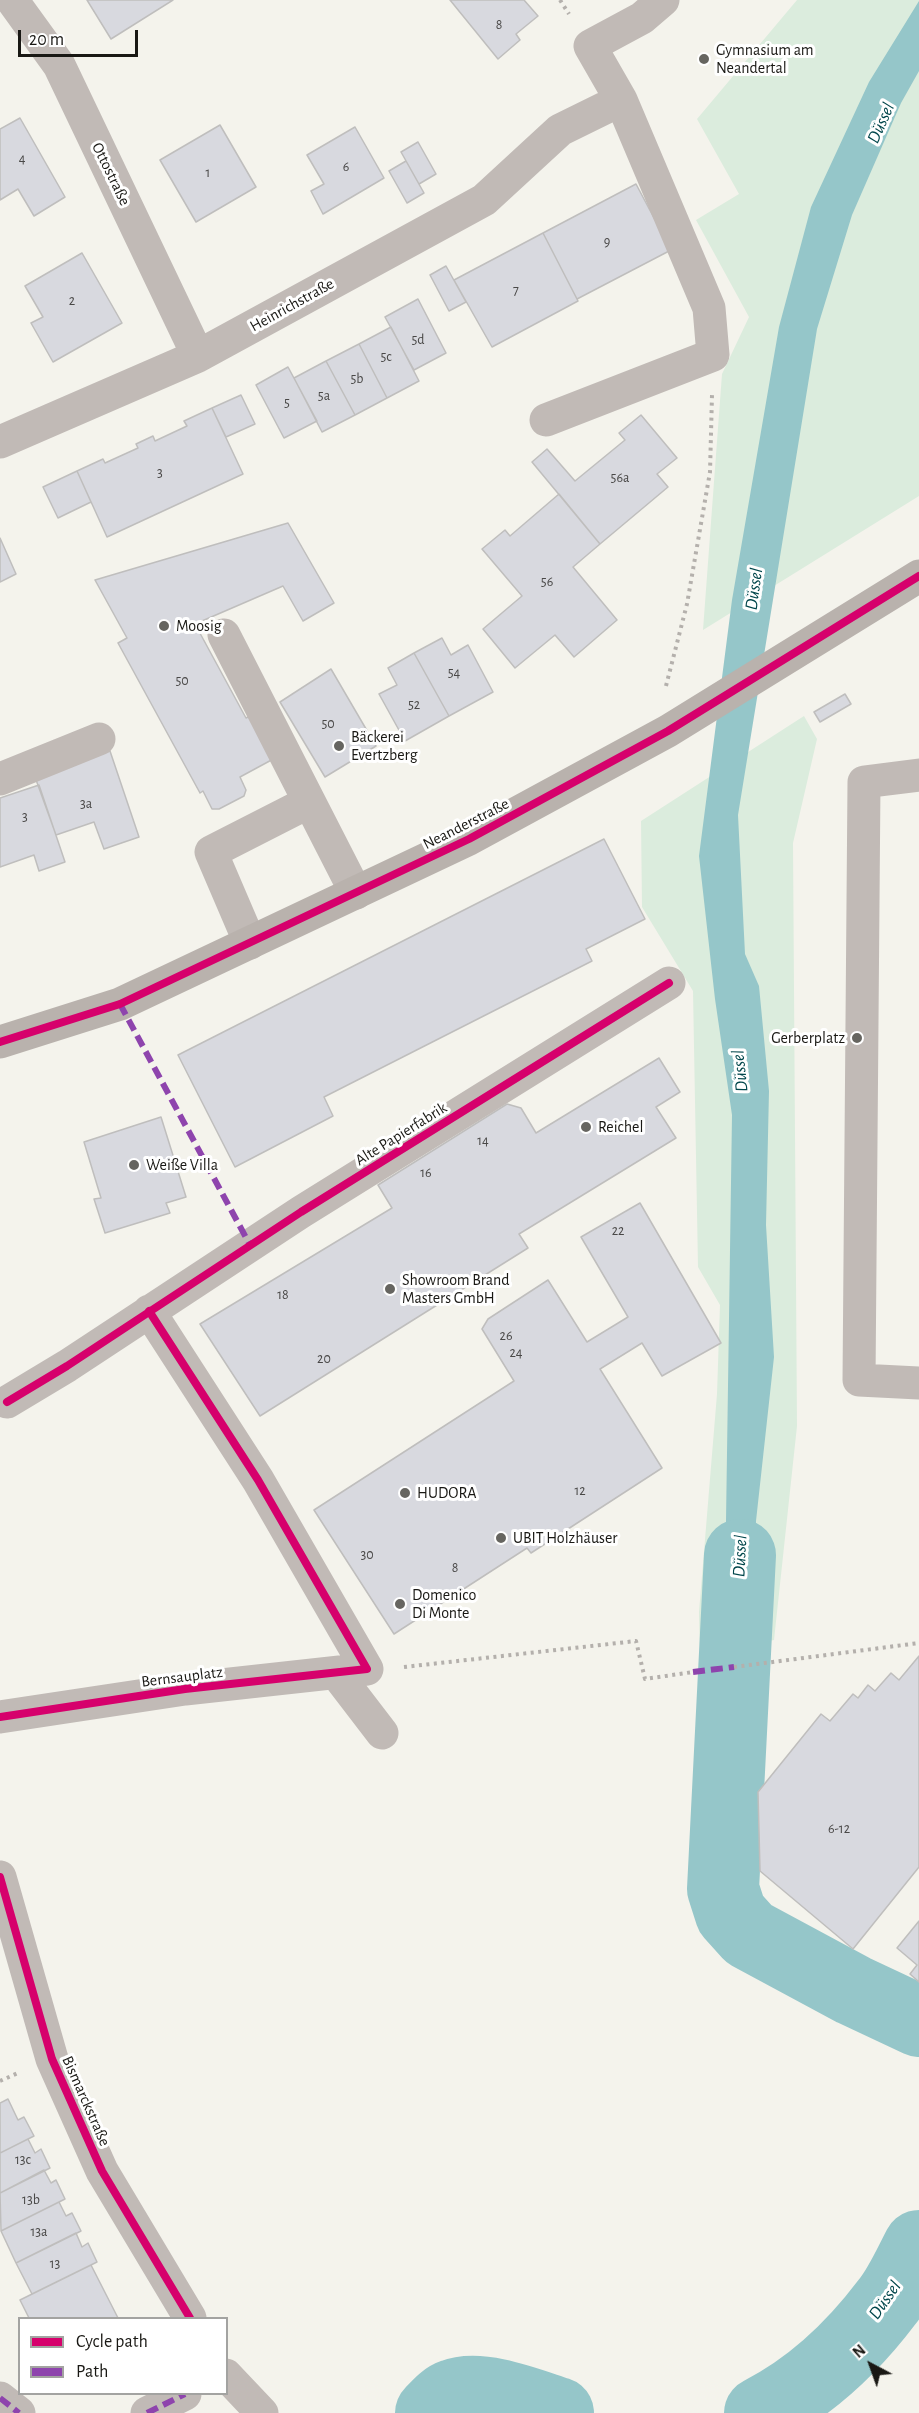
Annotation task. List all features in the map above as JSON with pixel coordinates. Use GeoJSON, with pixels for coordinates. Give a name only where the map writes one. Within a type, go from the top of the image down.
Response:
{"type":"FeatureCollection","features":[{"type":"Feature","properties":{"kind":"main road","name":"Neanderstraße"},"geometry":{"type":"LineString","coordinates":[[0,1042],[120,1004],[469,839],[660,734],[919,576]]}},
{"type":"Feature","properties":{"kind":"street","name":"Ottostraße"},"geometry":{"type":"LineString","coordinates":[[12,0],[59,65],[198,356]]}},
{"type":"Feature","properties":{"kind":"street"},"geometry":{"type":"LineString","coordinates":[[546,420],[713,356],[709,308],[621,100],[590,46],[642,18],[663,0]]}},
{"type":"Feature","properties":{"kind":"street","name":"Heinrichstraße"},"geometry":{"type":"LineString","coordinates":[[0,442],[198,356],[484,200],[560,130],[621,100]]}},
{"type":"Feature","properties":{"kind":"street"},"geometry":{"type":"LineString","coordinates":[[224,635],[356,893]]}},
{"type":"Feature","properties":{"kind":"street"},"geometry":{"type":"LineString","coordinates":[[0,779],[99,739]]}},
{"type":"Feature","properties":{"kind":"street"},"geometry":{"type":"LineString","coordinates":[[919,776],[864,782],[859,1380],[919,1383]]}},
{"type":"Feature","properties":{"kind":"street"},"geometry":{"type":"LineString","coordinates":[[250,943],[211,852],[309,802]]}},
{"type":"Feature","properties":{"kind":"street","name":"Alte Papierfabrik"},"geometry":{"type":"LineString","coordinates":[[7,1402],[67,1366],[301,1212],[669,983]]}},
{"type":"Feature","properties":{"kind":"street"},"geometry":{"type":"LineString","coordinates":[[149,1311],[258,1480],[382,1733]]}},
{"type":"Feature","properties":{"kind":"street","name":"Bernsauplatz"},"geometry":{"type":"LineString","coordinates":[[0,1717],[174,1691],[352,1671]]}},
{"type":"Feature","properties":{"kind":"street","name":"Bismarckstraße"},"geometry":{"type":"LineString","coordinates":[[0,1877],[52,2059],[102,2171],[189,2317]]}},
{"type":"Feature","properties":{"kind":"street"},"geometry":{"type":"LineString","coordinates":[[228,2377],[262,2413]]}},
{"type":"Feature","properties":{"kind":"street"},"geometry":{"type":"LineString","coordinates":[[147,2413],[183,2395]]}},
{"type":"Feature","properties":{"kind":"street"},"geometry":{"type":"LineString","coordinates":[[0,2398],[19,2413]]}},
{"type":"Feature","properties":{"kind":"path"},"geometry":{"type":"LineString","coordinates":[[660,734],[687,604],[710,471],[713,356]]}},
{"type":"Feature","properties":{"kind":"path"},"geometry":{"type":"LineString","coordinates":[[352,1671],[398,1668],[636,1641],[645,1679],[693,1672]]}},
{"type":"Feature","properties":{"kind":"path"},"geometry":{"type":"LineString","coordinates":[[734,1667],[919,1643]]}},
{"type":"Feature","properties":{"kind":"green space"},"geometry":{"type":"Polygon","coordinates":[[[797,0],[919,0],[919,496],[703,630],[722,374],[749,317],[696,220],[739,194],[697,119],[797,0]]]}},
{"type":"Feature","properties":{"kind":"green space"},"geometry":{"type":"Polygon","coordinates":[[[804,716],[817,739],[793,843],[797,1426],[774,1640],[700,1657],[699,1612],[717,1394],[720,1305],[698,1267],[693,991],[642,907],[641,821],[804,716]]]}},
{"type":"Feature","properties":{"kind":"water"},"geometry":{"type":"Polygon","coordinates":[[[919,1],[919,71],[901,103],[852,215],[817,329],[738,815],[745,954],[759,986],[769,1091],[766,1225],[774,1357],[756,1521],[751,1654],[724,1656],[732,1115],[715,999],[699,856],[732,600],[779,327],[811,207],[869,82],[919,1]]]}},
{"type":"Feature","properties":{"kind":"building"},"geometry":{"type":"Polygon","coordinates":[[[87,0],[173,0],[111,39],[87,0]]]}},
{"type":"Feature","properties":{"kind":"building"},"geometry":{"type":"Polygon","coordinates":[[[450,0],[524,0],[538,16],[516,34],[520,40],[498,59],[450,0]]]}},
{"type":"Feature","properties":{"kind":"building"},"geometry":{"type":"Polygon","coordinates":[[[20,118],[65,197],[34,216],[18,189],[0,200],[0,129],[20,118]]]}},
{"type":"Feature","properties":{"kind":"building"},"geometry":{"type":"Polygon","coordinates":[[[220,125],[256,187],[196,222],[160,160],[220,125]]]}},
{"type":"Feature","properties":{"kind":"building"},"geometry":{"type":"Polygon","coordinates":[[[355,127],[384,178],[323,214],[311,191],[324,184],[307,155],[355,127]]]}},
{"type":"Feature","properties":{"kind":"building"},"geometry":{"type":"Polygon","coordinates":[[[418,142],[436,174],[419,184],[401,152],[418,142]]]}},
{"type":"Feature","properties":{"kind":"building"},"geometry":{"type":"Polygon","coordinates":[[[406,161],[424,193],[407,203],[389,171],[406,161]]]}},
{"type":"Feature","properties":{"kind":"building"},"geometry":{"type":"Polygon","coordinates":[[[636,184],[671,250],[577,299],[543,233],[636,184]]]}},
{"type":"Feature","properties":{"kind":"building"},"geometry":{"type":"Polygon","coordinates":[[[543,233],[578,301],[492,347],[454,280],[543,233]]]}},
{"type":"Feature","properties":{"kind":"building"},"geometry":{"type":"Polygon","coordinates":[[[82,253],[122,323],[53,362],[31,323],[43,317],[25,286],[82,253]]]}},
{"type":"Feature","properties":{"kind":"building"},"geometry":{"type":"Polygon","coordinates":[[[446,266],[466,302],[449,311],[430,275],[446,266]]]}},
{"type":"Feature","properties":{"kind":"building"},"geometry":{"type":"Polygon","coordinates":[[[418,299],[446,353],[414,370],[385,317],[418,299]]]}},
{"type":"Feature","properties":{"kind":"building"},"geometry":{"type":"Polygon","coordinates":[[[391,327],[419,381],[387,398],[359,344],[391,327]]]}},
{"type":"Feature","properties":{"kind":"building"},"geometry":{"type":"Polygon","coordinates":[[[359,344],[387,398],[355,415],[326,361],[359,344]]]}},
{"type":"Feature","properties":{"kind":"building"},"geometry":{"type":"Polygon","coordinates":[[[326,361],[355,415],[322,432],[294,378],[326,361]]]}},
{"type":"Feature","properties":{"kind":"building"},"geometry":{"type":"Polygon","coordinates":[[[288,367],[317,421],[284,438],[256,385],[288,367]]]}},
{"type":"Feature","properties":{"kind":"building"},"geometry":{"type":"Polygon","coordinates":[[[241,395],[255,424],[226,437],[212,408],[241,395]]]}},
{"type":"Feature","properties":{"kind":"building"},"geometry":{"type":"Polygon","coordinates":[[[212,408],[243,474],[107,537],[77,471],[103,459],[105,463],[138,448],[136,444],[153,436],[155,441],[187,426],[184,421],[212,408]]]}},
{"type":"Feature","properties":{"kind":"building"},"geometry":{"type":"Polygon","coordinates":[[[641,415],[677,458],[657,474],[668,487],[600,544],[532,462],[547,449],[575,481],[625,440],[619,433],[641,415]]]}},
{"type":"Feature","properties":{"kind":"building"},"geometry":{"type":"Polygon","coordinates":[[[77,471],[91,502],[58,518],[43,487],[77,471]]]}},
{"type":"Feature","properties":{"kind":"building"},"geometry":{"type":"Polygon","coordinates":[[[559,494],[600,544],[573,567],[617,620],[574,657],[555,635],[515,668],[483,629],[522,596],[482,549],[505,530],[510,536],[559,494]]]}},
{"type":"Feature","properties":{"kind":"building"},"geometry":{"type":"Polygon","coordinates":[[[288,523],[334,603],[303,621],[283,586],[195,624],[246,718],[254,714],[277,757],[240,777],[246,790],[244,796],[219,809],[212,809],[203,791],[200,793],[118,643],[127,638],[95,580],[288,523]]]}},
{"type":"Feature","properties":{"kind":"building"},"geometry":{"type":"Polygon","coordinates":[[[0,538],[16,574],[0,582],[0,538]]]}},
{"type":"Feature","properties":{"kind":"building"},"geometry":{"type":"Polygon","coordinates":[[[442,638],[451,655],[468,645],[493,692],[449,716],[414,653],[442,638]]]}},
{"type":"Feature","properties":{"kind":"building"},"geometry":{"type":"Polygon","coordinates":[[[414,653],[449,716],[405,741],[379,694],[397,685],[388,668],[414,653]]]}},
{"type":"Feature","properties":{"kind":"building"},"geometry":{"type":"Polygon","coordinates":[[[331,669],[376,746],[325,777],[280,702],[331,669]]]}},
{"type":"Feature","properties":{"kind":"building"},"geometry":{"type":"Polygon","coordinates":[[[845,694],[851,704],[820,722],[814,712],[845,694]]]}},
{"type":"Feature","properties":{"kind":"building"},"geometry":{"type":"Polygon","coordinates":[[[110,751],[139,837],[104,849],[94,822],[56,835],[35,777],[110,751]]]}},
{"type":"Feature","properties":{"kind":"building"},"geometry":{"type":"Polygon","coordinates":[[[39,785],[65,862],[39,871],[34,855],[0,867],[0,798],[39,785]]]}},
{"type":"Feature","properties":{"kind":"building"},"geometry":{"type":"Polygon","coordinates":[[[604,839],[645,919],[586,949],[592,961],[324,1097],[333,1116],[235,1167],[178,1055],[604,839]]]}},
{"type":"Feature","properties":{"kind":"building"},"geometry":{"type":"Polygon","coordinates":[[[659,1058],[680,1092],[656,1107],[676,1138],[519,1234],[528,1248],[260,1416],[200,1324],[392,1208],[378,1185],[507,1104],[521,1108],[536,1133],[659,1058]]]}},
{"type":"Feature","properties":{"kind":"building","name":"Weiße Villa"},"geometry":{"type":"Polygon","coordinates":[[[161,1117],[186,1197],[166,1203],[170,1213],[105,1233],[94,1199],[101,1198],[84,1142],[161,1117]]]}},
{"type":"Feature","properties":{"kind":"building"},"geometry":{"type":"Polygon","coordinates":[[[640,1203],[721,1343],[662,1376],[642,1343],[600,1369],[662,1468],[531,1553],[527,1548],[394,1634],[314,1510],[514,1381],[482,1329],[488,1319],[548,1280],[587,1342],[628,1317],[581,1237],[640,1203]]]}},
{"type":"Feature","properties":{"kind":"building"},"geometry":{"type":"Polygon","coordinates":[[[919,1656],[919,1867],[853,1949],[760,1871],[758,1792],[821,1714],[830,1721],[853,1694],[858,1698],[868,1685],[875,1691],[891,1673],[899,1680],[919,1656]]]}},
{"type":"Feature","properties":{"kind":"building"},"geometry":{"type":"Polygon","coordinates":[[[919,1921],[919,1982],[910,1974],[917,1965],[897,1948],[919,1921]]]}},
{"type":"Feature","properties":{"kind":"building"},"geometry":{"type":"Polygon","coordinates":[[[8,2099],[18,2120],[24,2117],[34,2136],[0,2153],[0,2103],[8,2099]]]}},
{"type":"Feature","properties":{"kind":"building"},"geometry":{"type":"Polygon","coordinates":[[[28,2139],[35,2153],[41,2149],[50,2168],[0,2193],[0,2153],[28,2139]]]}},
{"type":"Feature","properties":{"kind":"building"},"geometry":{"type":"Polygon","coordinates":[[[44,2170],[51,2183],[56,2180],[65,2199],[1,2231],[0,2193],[44,2170]]]}},
{"type":"Feature","properties":{"kind":"building"},"geometry":{"type":"Polygon","coordinates":[[[59,2202],[66,2216],[72,2213],[81,2231],[16,2263],[1,2231],[59,2202]]]}},
{"type":"Feature","properties":{"kind":"building"},"geometry":{"type":"Polygon","coordinates":[[[76,2233],[82,2247],[88,2243],[97,2262],[32,2294],[16,2263],[76,2233]]]}},
{"type":"Feature","properties":{"kind":"building"},"geometry":{"type":"Polygon","coordinates":[[[91,2265],[117,2317],[28,2317],[20,2300],[91,2265]]]}},
{"type":"Feature","properties":{"kind":"waterway","name":"Düssel"},"geometry":{"type":"LineString","coordinates":[[740,1555],[723,1889],[731,1914],[749,1934],[853,1990],[919,2021]]}},
{"type":"Feature","properties":{"kind":"waterway","name":"Düssel"},"geometry":{"type":"LineString","coordinates":[[760,2413],[779,2403],[814,2378],[860,2335],[892,2296],[919,2246]]}},
{"type":"Feature","properties":{"kind":"waterway","name":"Düssel"},"geometry":{"type":"LineString","coordinates":[[431,2413],[450,2396],[464,2392],[506,2396],[558,2413]]}},
{"type":"Feature","properties":{"kind":"marked path"},"geometry":{"type":"LineString","coordinates":[[120,1004],[250,1245]]}},
{"type":"Feature","properties":{"kind":"marked path"},"geometry":{"type":"LineString","coordinates":[[693,1672],[734,1667]]}},
{"type":"Feature","properties":{"kind":"marked path"},"geometry":{"type":"LineString","coordinates":[[147,2413],[183,2395]]}},
{"type":"Feature","properties":{"kind":"marked path"},"geometry":{"type":"LineString","coordinates":[[0,2398],[19,2413]]}},
{"type":"Feature","properties":{"kind":"cycle path"},"geometry":{"type":"LineString","coordinates":[[0,1042],[120,1004],[469,839],[668,731],[919,576]]}},
{"type":"Feature","properties":{"kind":"cycle path"},"geometry":{"type":"LineString","coordinates":[[7,1402],[67,1366],[301,1212],[669,983]]}},
{"type":"Feature","properties":{"kind":"cycle path"},"geometry":{"type":"LineString","coordinates":[[0,1717],[185,1689],[367,1669],[258,1480],[149,1311]]}},
{"type":"Feature","properties":{"kind":"cycle path"},"geometry":{"type":"LineString","coordinates":[[0,1877],[52,2059],[102,2171],[189,2317]]}},
{"type":"Feature","properties":{"kind":"place","name":"Gymnasium am Neandertal"},"geometry":{"type":"Point","coordinates":[704,59]}},
{"type":"Feature","properties":{"kind":"place","name":"Moosig"},"geometry":{"type":"Point","coordinates":[164,626]}},
{"type":"Feature","properties":{"kind":"place","name":"Bäckerei Evertzberg"},"geometry":{"type":"Point","coordinates":[339,746]}},
{"type":"Feature","properties":{"kind":"place","name":"Gerberplatz"},"geometry":{"type":"Point","coordinates":[857,1038]}},
{"type":"Feature","properties":{"kind":"place","name":"Reichel"},"geometry":{"type":"Point","coordinates":[586,1127]}},
{"type":"Feature","properties":{"kind":"place","name":"Weiße Villa"},"geometry":{"type":"Point","coordinates":[134,1165]}},
{"type":"Feature","properties":{"kind":"place","name":"Showroom Brand Masters GmbH"},"geometry":{"type":"Point","coordinates":[390,1289]}},
{"type":"Feature","properties":{"kind":"place","name":"HUDORA"},"geometry":{"type":"Point","coordinates":[405,1493]}},
{"type":"Feature","properties":{"kind":"place","name":"UBIT Holzhäuser"},"geometry":{"type":"Point","coordinates":[501,1538]}},
{"type":"Feature","properties":{"kind":"place","name":"Domenico Di Monte"},"geometry":{"type":"Point","coordinates":[400,1604]}}]}
